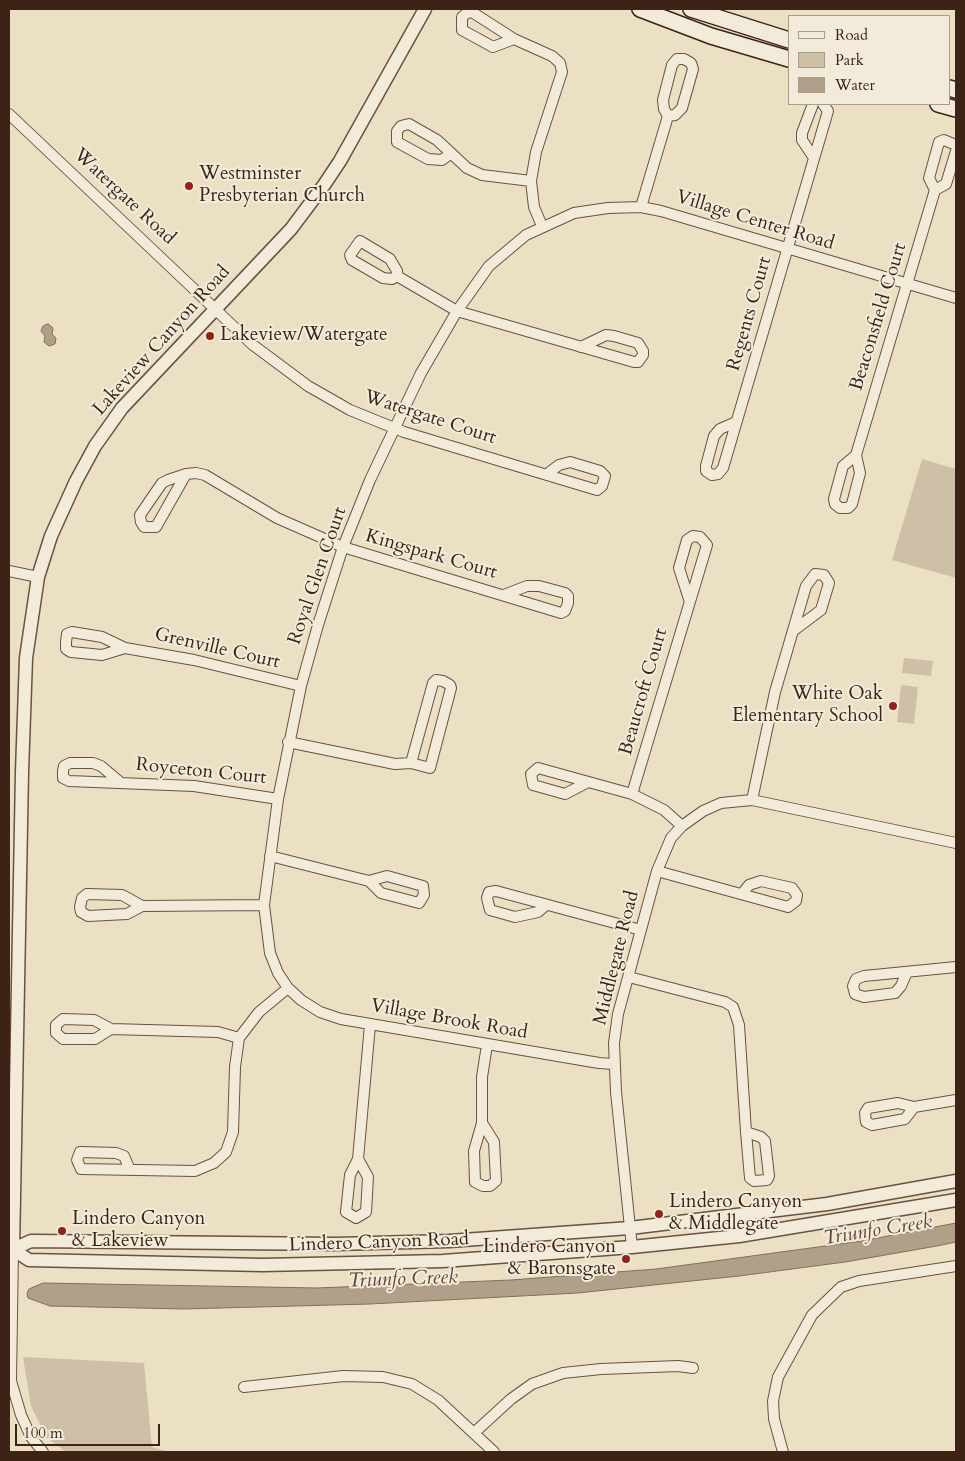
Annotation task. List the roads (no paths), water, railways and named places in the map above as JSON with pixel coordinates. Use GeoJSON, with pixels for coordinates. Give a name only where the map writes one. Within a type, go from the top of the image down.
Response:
{"type":"FeatureCollection","features":[{"type":"Feature","properties":{"kind":"main road"},"geometry":{"type":"LineString","coordinates":[[640,9],[711,36],[788,60]]}},
{"type":"Feature","properties":{"kind":"main road"},"geometry":{"type":"LineString","coordinates":[[691,9],[788,40]]}},
{"type":"Feature","properties":{"kind":"main road"},"geometry":{"type":"LineString","coordinates":[[942,105],[956,109]]}},
{"type":"Feature","properties":{"kind":"street","name":"Lakeview Canyon Road"},"geometry":{"type":"LineString","coordinates":[[10,1249],[14,966],[26,658],[38,577],[60,514],[95,446],[122,408],[215,307],[291,229],[324,186],[426,9]]}},
{"type":"Feature","properties":{"kind":"street"},"geometry":{"type":"LineString","coordinates":[[514,39],[494,47],[462,30],[462,17],[467,12],[472,12],[514,39],[552,56],[560,63],[562,72],[536,152],[531,181],[534,207],[542,226]]}},
{"type":"Feature","properties":{"kind":"street"},"geometry":{"type":"LineString","coordinates":[[641,207],[668,116],[664,109],[663,100],[672,65],[677,59],[684,59],[691,62],[693,69],[682,108],[675,115],[668,116]]}},
{"type":"Feature","properties":{"kind":"street"},"geometry":{"type":"LineString","coordinates":[[813,105],[802,132],[805,146],[814,158]]}},
{"type":"Feature","properties":{"kind":"street","name":"Regents Court"},"geometry":{"type":"LineString","coordinates":[[736,422],[720,429],[714,436],[706,466],[706,471],[712,475],[718,474],[723,468],[828,111],[825,105]]}},
{"type":"Feature","properties":{"kind":"street","name":"Watergate Road"},"geometry":{"type":"LineString","coordinates":[[9,114],[215,307]]}},
{"type":"Feature","properties":{"kind":"street"},"geometry":{"type":"LineString","coordinates":[[450,154],[442,160],[428,159],[397,142],[396,132],[401,126],[409,124],[437,140],[467,168],[482,175],[531,181]]}},
{"type":"Feature","properties":{"kind":"street","name":"Beaconsfield Court"},"geometry":{"type":"LineString","coordinates":[[856,455],[843,466],[834,499],[835,504],[840,508],[848,508],[852,504],[860,473],[856,455],[935,190],[929,178],[939,142],[944,140],[956,145]]}},
{"type":"Feature","properties":{"kind":"street","name":"Beaconsfield Court"},"geometry":{"type":"LineString","coordinates":[[935,190],[946,184],[956,151]]}},
{"type":"Feature","properties":{"kind":"street","name":"Village Center Road"},"geometry":{"type":"LineString","coordinates":[[542,226],[574,214],[608,208],[641,207],[661,211],[956,298]]}},
{"type":"Feature","properties":{"kind":"street","name":"Royal Glen Court"},"geometry":{"type":"LineString","coordinates":[[288,988],[278,972],[270,952],[264,905],[270,856],[288,742],[301,686],[343,547],[393,428],[421,373],[457,311],[489,266],[507,249],[542,226]]}},
{"type":"Feature","properties":{"kind":"street"},"geometry":{"type":"LineString","coordinates":[[397,276],[392,279],[383,278],[352,260],[350,255],[358,242],[363,242],[390,259],[395,265],[397,276],[457,311],[581,347],[634,362],[638,362],[643,355],[643,350],[638,343],[614,336],[606,335],[581,347]]}},
{"type":"Feature","properties":{"kind":"street","name":"Watergate Court"},"geometry":{"type":"LineString","coordinates":[[215,307],[253,345],[295,377],[350,410],[393,428],[597,490],[602,486],[604,476],[600,471],[570,462],[559,465],[547,474]]}},
{"type":"Feature","properties":{"kind":"street","name":"Kingspark Court"},"geometry":{"type":"LineString","coordinates":[[186,474],[156,527],[144,527],[140,515],[162,483],[186,474],[196,472],[205,475],[277,518],[343,547],[561,613],[564,612],[568,603],[568,596],[565,593],[539,586],[527,586],[504,595]]}},
{"type":"Feature","properties":{"kind":"street","name":"Beaucroft Court"},"geometry":{"type":"LineString","coordinates":[[632,794],[689,599],[707,545],[700,537],[693,536],[687,540],[679,568],[689,599]]}},
{"type":"Feature","properties":{"kind":"street"},"geometry":{"type":"LineString","coordinates":[[9,571],[38,577]]}},
{"type":"Feature","properties":{"kind":"street"},"geometry":{"type":"LineString","coordinates":[[752,800],[762,746],[793,631],[811,577],[815,574],[824,575],[830,583],[821,610],[793,631]]}},
{"type":"Feature","properties":{"kind":"street","name":"Grenville Court"},"geometry":{"type":"LineString","coordinates":[[125,648],[102,655],[71,652],[66,649],[67,634],[72,632],[102,637],[125,648],[194,660],[301,686]]}},
{"type":"Feature","properties":{"kind":"street"},"geometry":{"type":"LineString","coordinates":[[288,742],[395,764],[411,763],[430,768],[451,688],[450,685],[443,681],[436,680],[433,683],[411,763]]}},
{"type":"Feature","properties":{"kind":"street","name":"Royceton Court"},"geometry":{"type":"LineString","coordinates":[[120,782],[101,766],[93,763],[70,762],[64,766],[63,778],[69,781],[194,786],[278,799]]}},
{"type":"Feature","properties":{"kind":"street"},"geometry":{"type":"LineString","coordinates":[[588,782],[565,794],[533,785],[531,774],[538,768],[632,794],[664,810],[682,826]]}},
{"type":"Feature","properties":{"kind":"street","name":"Middlegate Road"},"geometry":{"type":"LineString","coordinates":[[632,1247],[614,1064],[618,1014],[657,871],[671,838],[682,826],[703,811],[721,804],[752,800],[786,809],[956,843]]}},
{"type":"Feature","properties":{"kind":"street"},"geometry":{"type":"LineString","coordinates":[[270,856],[369,881],[386,876],[423,886],[424,895],[419,903],[381,893],[369,881]]}},
{"type":"Feature","properties":{"kind":"street"},"geometry":{"type":"LineString","coordinates":[[657,871],[788,907],[796,901],[797,895],[792,888],[761,881],[749,886],[742,894]]}},
{"type":"Feature","properties":{"kind":"street"},"geometry":{"type":"LineString","coordinates":[[546,905],[538,912],[516,918],[490,910],[487,898],[489,892],[496,891],[641,930]]}},
{"type":"Feature","properties":{"kind":"street"},"geometry":{"type":"LineString","coordinates":[[142,906],[122,895],[87,894],[82,898],[80,907],[81,912],[88,916],[127,914],[142,906],[264,905]]}},
{"type":"Feature","properties":{"kind":"street"},"geometry":{"type":"LineString","coordinates":[[907,972],[901,986],[895,993],[864,997],[855,994],[854,986],[856,979],[864,976],[956,967]]}},
{"type":"Feature","properties":{"kind":"street"},"geometry":{"type":"LineString","coordinates":[[629,978],[725,1002],[733,1007],[738,1025],[746,1132]]}},
{"type":"Feature","properties":{"kind":"street"},"geometry":{"type":"LineString","coordinates":[[130,1170],[124,1156],[116,1153],[80,1152],[77,1160],[81,1169],[130,1170],[195,1171],[214,1163],[226,1152],[233,1132],[235,1067],[240,1038],[259,1012],[288,988]]}},
{"type":"Feature","properties":{"kind":"street","name":"Village Brook Road"},"geometry":{"type":"LineString","coordinates":[[288,988],[301,1000],[320,1012],[370,1025],[614,1064]]}},
{"type":"Feature","properties":{"kind":"street"},"geometry":{"type":"LineString","coordinates":[[111,1029],[95,1039],[63,1039],[56,1033],[56,1025],[63,1019],[94,1020],[111,1029],[218,1032],[240,1038]]}},
{"type":"Feature","properties":{"kind":"street"},"geometry":{"type":"LineString","coordinates":[[358,1158],[368,1177],[366,1212],[356,1218],[346,1212],[350,1175],[358,1158],[370,1025]]}},
{"type":"Feature","properties":{"kind":"street"},"geometry":{"type":"LineString","coordinates":[[482,1123],[494,1142],[496,1181],[490,1186],[483,1186],[475,1182],[474,1151],[482,1123],[481,1096],[487,1045]]}},
{"type":"Feature","properties":{"kind":"street"},"geometry":{"type":"LineString","coordinates":[[914,1108],[956,1100]]}},
{"type":"Feature","properties":{"kind":"street","name":"Lindero Canyon Road"},"geometry":{"type":"LineString","coordinates":[[10,1249],[31,1241],[336,1244],[439,1241],[630,1228],[827,1204],[956,1181]]}},
{"type":"Feature","properties":{"kind":"street","name":"Lindero Canyon Road"},"geometry":{"type":"LineString","coordinates":[[10,1249],[29,1260],[263,1265],[443,1261],[632,1247],[748,1234],[956,1200]]}},
{"type":"Feature","properties":{"kind":"street"},"geometry":{"type":"LineString","coordinates":[[10,1249],[12,1381],[21,1415],[31,1437],[43,1452]]}},
{"type":"Feature","properties":{"kind":"street"},"geometry":{"type":"LineString","coordinates":[[783,1452],[774,1419],[773,1401],[778,1377],[812,1315],[841,1286],[859,1281],[956,1266]]}},
{"type":"Feature","properties":{"kind":"street"},"geometry":{"type":"LineString","coordinates":[[475,1432],[511,1399],[532,1384],[563,1374],[611,1368],[678,1366],[693,1368]]}},
{"type":"Feature","properties":{"kind":"street"},"geometry":{"type":"LineString","coordinates":[[244,1387],[343,1376],[383,1377],[412,1384],[438,1400],[475,1432],[494,1452]]}},
{"type":"Feature","properties":{"kind":"water"},"geometry":{"type":"Polygon","coordinates":[[[48,324],[53,328],[52,334],[56,338],[55,344],[49,346],[44,342],[45,336],[41,331],[43,326],[48,324]]]}},
{"type":"Feature","properties":{"kind":"water"},"geometry":{"type":"Polygon","coordinates":[[[956,1223],[956,1242],[937,1246],[845,1262],[739,1276],[578,1293],[370,1304],[183,1309],[50,1306],[28,1298],[27,1293],[29,1289],[43,1283],[317,1288],[511,1280],[656,1269],[862,1241],[956,1223]]]}},
{"type":"Feature","properties":{"kind":"place","name":"Westminster Presbyterian Church"},"geometry":{"type":"Point","coordinates":[189,186]}},
{"type":"Feature","properties":{"kind":"place","name":"Lakeview/Watergate"},"geometry":{"type":"Point","coordinates":[210,336]}},
{"type":"Feature","properties":{"kind":"place","name":"White Oak Elementary School"},"geometry":{"type":"Point","coordinates":[893,706]}},
{"type":"Feature","properties":{"kind":"place","name":"Lindero Canyon & Middlegate"},"geometry":{"type":"Point","coordinates":[659,1214]}},
{"type":"Feature","properties":{"kind":"place","name":"Lindero Canyon & Lakeview"},"geometry":{"type":"Point","coordinates":[62,1231]}},
{"type":"Feature","properties":{"kind":"place","name":"Lindero Canyon & Baronsgate"},"geometry":{"type":"Point","coordinates":[626,1259]}},
{"type":"Feature","properties":{"kind":"water label","name":"Triunfo Creek"},"geometry":{"type":"Point","coordinates":[878,1231]}},
{"type":"Feature","properties":{"kind":"water label","name":"Triunfo Creek"},"geometry":{"type":"Point","coordinates":[403,1280]}}]}
